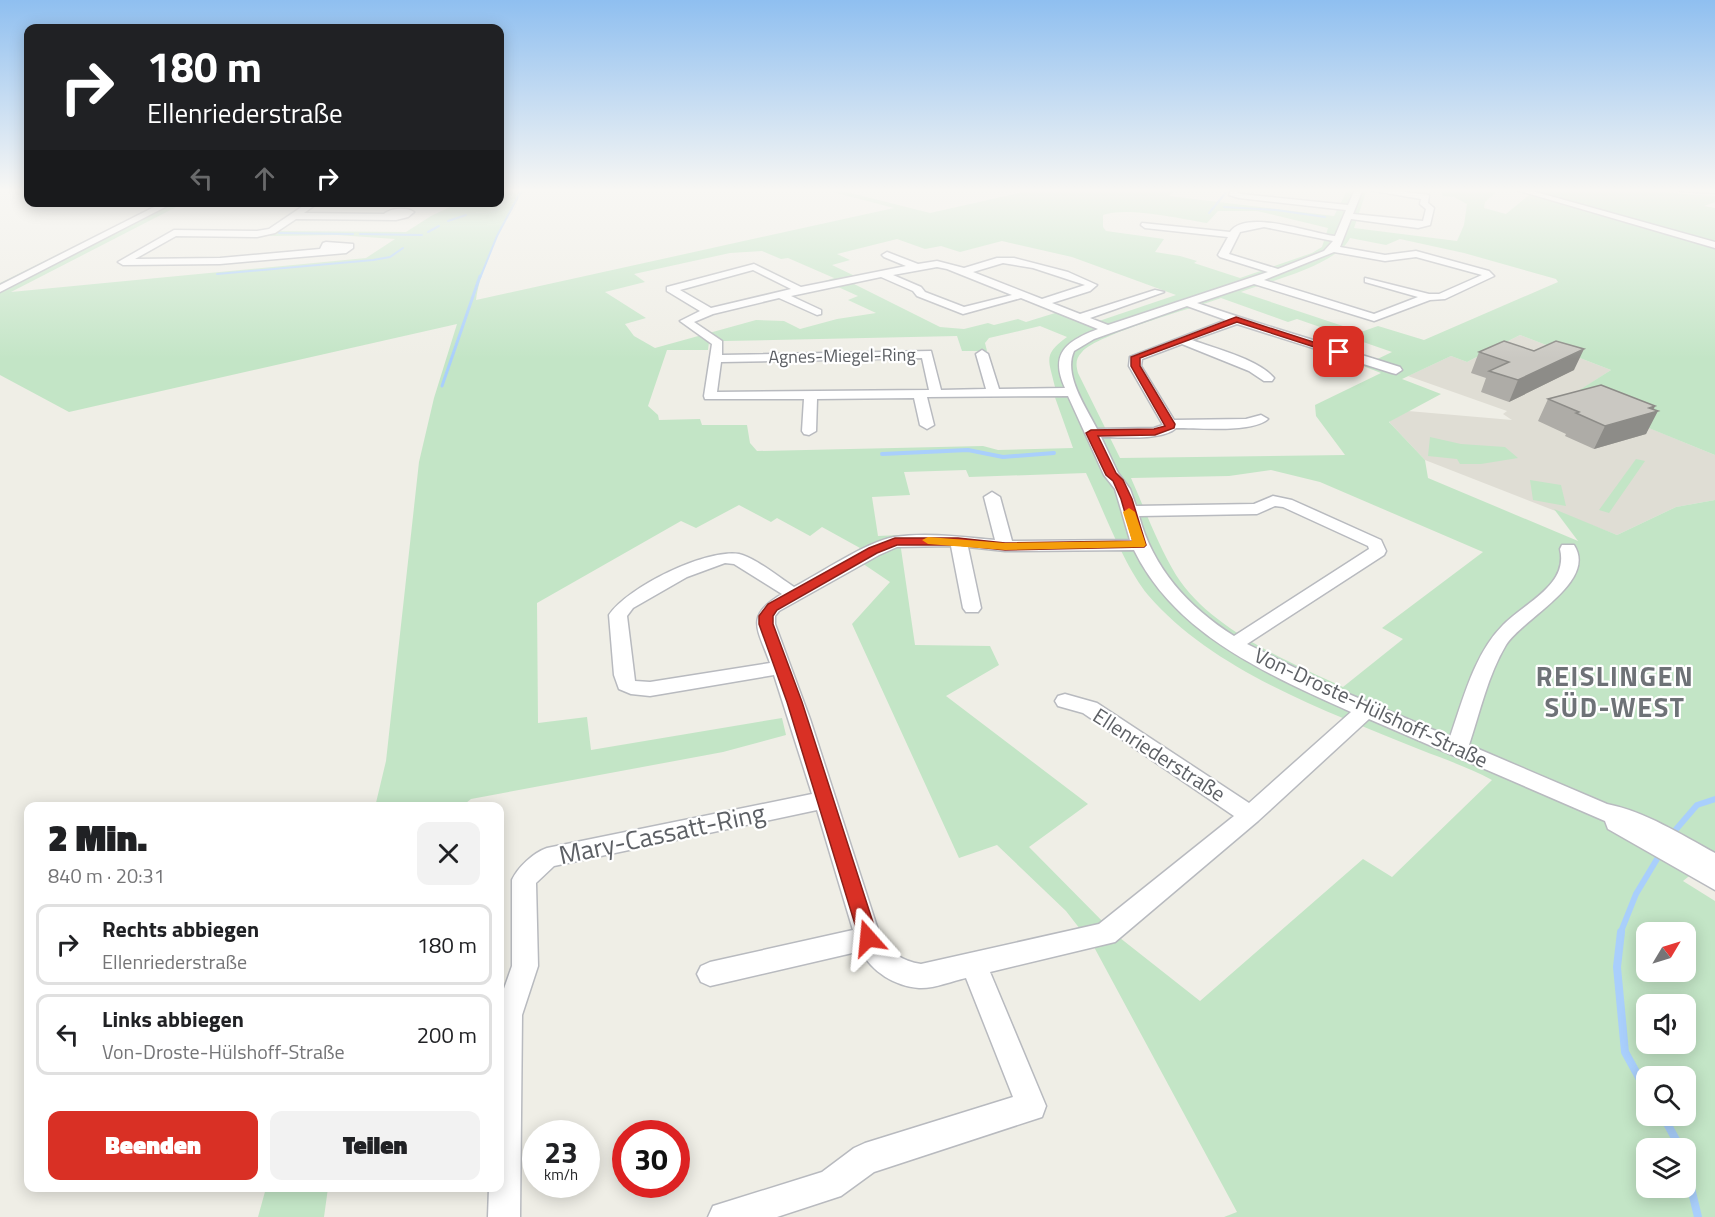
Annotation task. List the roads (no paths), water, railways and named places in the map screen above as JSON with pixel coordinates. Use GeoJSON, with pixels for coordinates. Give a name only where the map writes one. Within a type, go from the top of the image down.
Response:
{"type":"FeatureCollection","features":[{"type":"Feature","properties":{"kind":"street"},"geometry":{"type":"LineString","coordinates":[[0,289],[86,246]]}},
{"type":"Feature","properties":{"kind":"street"},"geometry":{"type":"LineString","coordinates":[[152,246],[123,262],[209,261],[324,252]]}},
{"type":"Feature","properties":{"kind":"street"},"geometry":{"type":"LineString","coordinates":[[209,261],[233,246]]}},
{"type":"Feature","properties":{"kind":"street"},"geometry":{"type":"LineString","coordinates":[[1228,246],[1223,255],[1278,272]]}},
{"type":"Feature","properties":{"kind":"street","name":"Von-Droste-Hülshoff-Straße"},"geometry":{"type":"LineString","coordinates":[[1332,246],[1278,272],[1108,329],[1082,340],[1067,352],[1063,368],[1111,475],[1106,480],[1115,499],[1128,510],[1140,545],[1160,578],[1176,598],[1209,628],[1300,680],[1603,812],[1618,825],[1648,835],[1714,874]]}},
{"type":"Feature","properties":{"kind":"street"},"geometry":{"type":"LineString","coordinates":[[1342,246],[1384,258],[1416,254],[1489,274],[1488,278],[1441,297],[1429,297],[1369,280]]}},
{"type":"Feature","properties":{"kind":"street"},"geometry":{"type":"LineString","coordinates":[[887,255],[916,267]]}},
{"type":"Feature","properties":{"kind":"street"},"geometry":{"type":"LineString","coordinates":[[963,272],[1007,260],[1018,260],[1092,285],[1086,290],[1041,303]]}},
{"type":"Feature","properties":{"kind":"street"},"geometry":{"type":"LineString","coordinates":[[1073,392],[710,396],[717,341],[686,321],[709,312],[783,296],[800,290],[881,273],[943,265],[1108,329]]}},
{"type":"Feature","properties":{"kind":"street"},"geometry":{"type":"LineString","coordinates":[[709,312],[670,289],[754,267],[800,290]]}},
{"type":"Feature","properties":{"kind":"street"},"geometry":{"type":"LineString","coordinates":[[881,273],[918,289],[921,294],[963,311],[1022,295]]}},
{"type":"Feature","properties":{"kind":"street"},"geometry":{"type":"LineString","coordinates":[[1253,280],[1374,318],[1429,297]]}},
{"type":"Feature","properties":{"kind":"street"},"geometry":{"type":"LineString","coordinates":[[1079,318],[1159,292]]}},
{"type":"Feature","properties":{"kind":"street"},"geometry":{"type":"LineString","coordinates":[[783,296],[817,312]]}},
{"type":"Feature","properties":{"kind":"street"},"geometry":{"type":"LineString","coordinates":[[1188,303],[1396,370]]}},
{"type":"Feature","properties":{"kind":"street"},"geometry":{"type":"LineString","coordinates":[[1170,424],[1134,360],[1140,354],[1236,320]]}},
{"type":"Feature","properties":{"kind":"street"},"geometry":{"type":"LineString","coordinates":[[1181,340],[1253,368],[1268,378]]}},
{"type":"Feature","properties":{"kind":"street","name":"Agnes-Miegel-Ring"},"geometry":{"type":"LineString","coordinates":[[716,359],[927,354],[936,394]]}},
{"type":"Feature","properties":{"kind":"street"},"geometry":{"type":"LineString","coordinates":[[982,354],[994,394]]}},
{"type":"Feature","properties":{"kind":"street"},"geometry":{"type":"LineString","coordinates":[[920,394],[927,425]]}},
{"type":"Feature","properties":{"kind":"street"},"geometry":{"type":"LineString","coordinates":[[809,430],[811,395]]}},
{"type":"Feature","properties":{"kind":"street"},"geometry":{"type":"LineString","coordinates":[[1170,424],[1247,423],[1261,419]]}},
{"type":"Feature","properties":{"kind":"street"},"geometry":{"type":"LineString","coordinates":[[1091,433],[1155,432],[1169,428],[1170,424]]}},
{"type":"Feature","properties":{"kind":"street"},"geometry":{"type":"LineString","coordinates":[[992,497],[1005,546]]}},
{"type":"Feature","properties":{"kind":"street"},"geometry":{"type":"LineString","coordinates":[[1128,510],[1257,508],[1273,501],[1287,503],[1375,543],[1378,551],[1234,644]]}},
{"type":"Feature","properties":{"kind":"street"},"geometry":{"type":"LineString","coordinates":[[958,541],[972,608]]}},
{"type":"Feature","properties":{"kind":"street","name":"Ellenriederstraße"},"geometry":{"type":"LineString","coordinates":[[1140,545],[1005,546],[958,541],[895,542],[873,551],[794,594],[772,607],[766,616],[766,624],[783,667],[868,938],[880,957],[901,973],[921,976],[1106,934],[1250,815],[1366,710]]}},
{"type":"Feature","properties":{"kind":"street"},"geometry":{"type":"LineString","coordinates":[[1456,749],[1494,649],[1520,618],[1569,574],[1572,562],[1568,549]]}},
{"type":"Feature","properties":{"kind":"street"},"geometry":{"type":"LineString","coordinates":[[783,667],[650,689],[631,687],[626,684],[624,675],[618,615],[627,604],[706,561],[727,557],[738,559],[794,594]]}},
{"type":"Feature","properties":{"kind":"street","name":"Ellenriederstraße"},"geometry":{"type":"LineString","coordinates":[[1065,701],[1090,708],[1250,815]]}},
{"type":"Feature","properties":{"kind":"street","name":"Mary-Cassatt-Ring"},"geometry":{"type":"LineString","coordinates":[[504,1217],[507,1015],[525,966],[524,880],[548,858],[824,800]]}},
{"type":"Feature","properties":{"kind":"street"},"geometry":{"type":"LineString","coordinates":[[710,974],[868,938]]}},
{"type":"Feature","properties":{"kind":"street"},"geometry":{"type":"LineString","coordinates":[[724,1217],[830,1185],[865,1159],[1031,1106],[974,964]]}},
{"type":"Feature","properties":{"kind":"waterway"},"geometry":{"type":"LineString","coordinates":[[480,278],[493,246]]}},
{"type":"Feature","properties":{"kind":"waterway"},"geometry":{"type":"LineString","coordinates":[[217,274],[373,260],[390,257],[403,248]]}},
{"type":"Feature","properties":{"kind":"waterway"},"geometry":{"type":"LineString","coordinates":[[442,386],[480,276]]}},
{"type":"Feature","properties":{"kind":"waterway"},"geometry":{"type":"LineString","coordinates":[[882,454],[968,450],[1003,457],[1054,453]]}},
{"type":"Feature","properties":{"kind":"waterway"},"geometry":{"type":"LineString","coordinates":[[1672,834],[1697,805],[1715,799]]}},
{"type":"Feature","properties":{"kind":"waterway"},"geometry":{"type":"LineString","coordinates":[[1620,934],[1636,894],[1660,854]]}},
{"type":"Feature","properties":{"kind":"waterway"},"geometry":{"type":"LineString","coordinates":[[1621,932],[1617,967],[1625,1052],[1636,1072]]}},
{"type":"Feature","properties":{"kind":"waterway"},"geometry":{"type":"LineString","coordinates":[[1668,1126],[1675,1138]]}},
{"type":"Feature","properties":{"kind":"waterway"},"geometry":{"type":"LineString","coordinates":[[1693,1198],[1698,1217]]}},
{"type":"Feature","properties":{"kind":"district","name":"REISLINGEN SÜD-WEST"},"geometry":{"type":"Point","coordinates":[1615,692]}}]}
